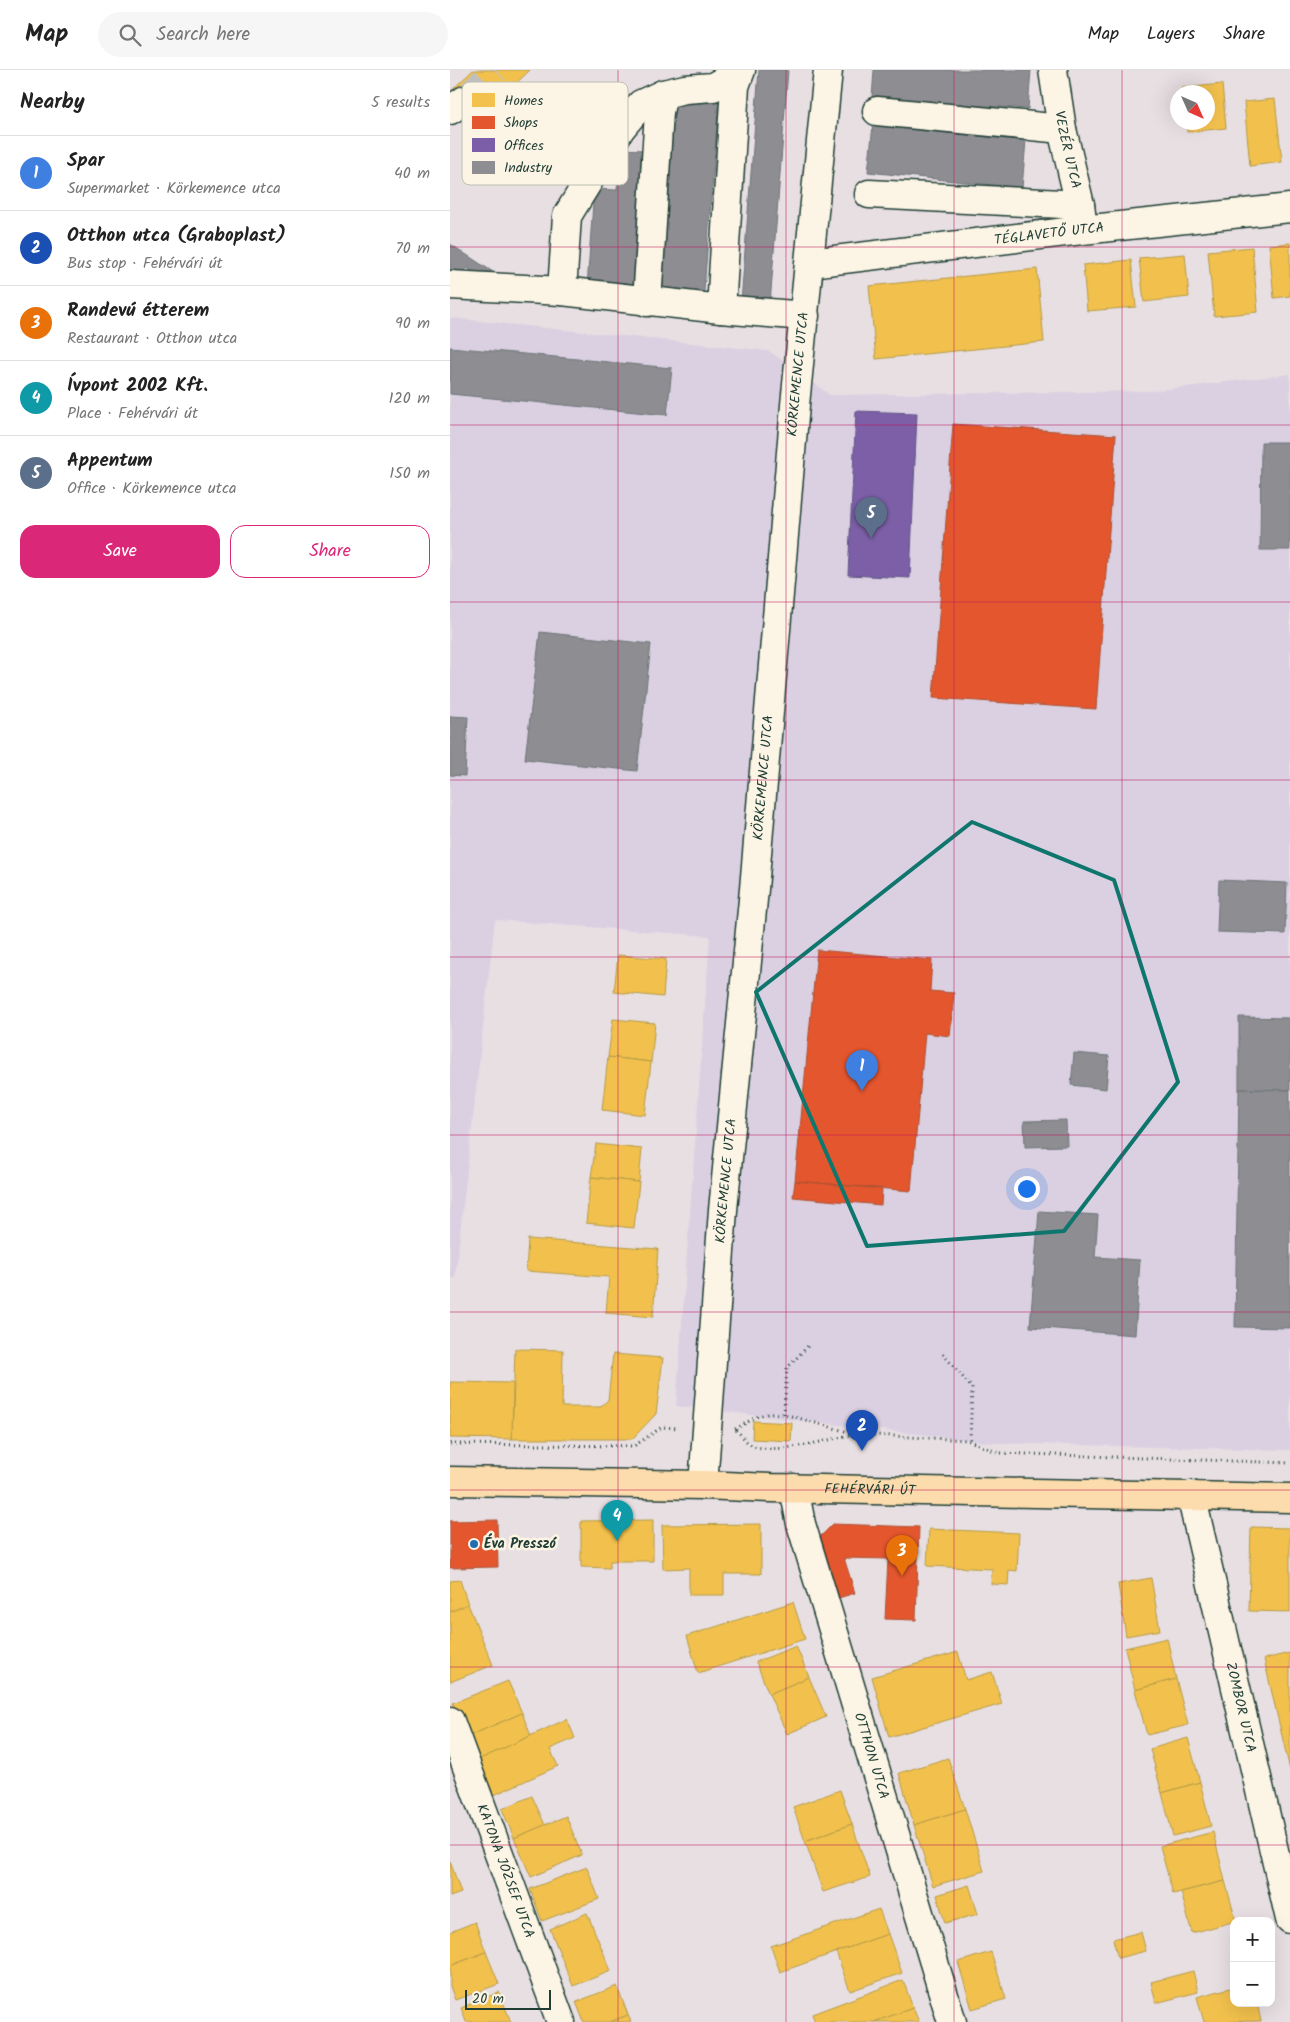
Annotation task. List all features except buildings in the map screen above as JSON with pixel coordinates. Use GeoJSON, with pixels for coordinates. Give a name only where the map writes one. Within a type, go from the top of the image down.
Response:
{"type":"FeatureCollection","features":[{"type":"Feature","properties":{"kind":"main road","name":"FEHÉRVÁRI ÚT"},"geometry":{"type":"LineString","coordinates":[[450,1481],[1290,1498]]}},
{"type":"Feature","properties":{"kind":"street"},"geometry":{"type":"LineString","coordinates":[[628,120],[641,104],[664,94],[685,89],[713,87],[734,76],[739,70]]}},
{"type":"Feature","properties":{"kind":"street"},"geometry":{"type":"LineString","coordinates":[[720,309],[735,86],[739,70]]}},
{"type":"Feature","properties":{"kind":"street","name":"KÖRKEMENCE UTCA"},"geometry":{"type":"LineString","coordinates":[[703,1485],[722,1210],[754,889],[794,415],[828,70]]}},
{"type":"Feature","properties":{"kind":"street","name":"VEZÉR UTCA"},"geometry":{"type":"LineString","coordinates":[[1053,70],[1062,129],[1081,217]]}},
{"type":"Feature","properties":{"kind":"street"},"geometry":{"type":"LineString","coordinates":[[647,302],[659,112],[664,94]]}},
{"type":"Feature","properties":{"kind":"street"},"geometry":{"type":"LineString","coordinates":[[877,111],[1062,129]]}},
{"type":"Feature","properties":{"kind":"street"},"geometry":{"type":"LineString","coordinates":[[562,291],[567,216],[586,185]]}},
{"type":"Feature","properties":{"kind":"street"},"geometry":{"type":"LineString","coordinates":[[869,194],[1081,217]]}},
{"type":"Feature","properties":{"kind":"street","name":"TÉGLAVETŐ UTCA"},"geometry":{"type":"LineString","coordinates":[[810,263],[1081,217],[1290,208]]}},
{"type":"Feature","properties":{"kind":"street"},"geometry":{"type":"LineString","coordinates":[[450,285],[562,291],[647,302],[805,316]]}},
{"type":"Feature","properties":{"kind":"street","name":"OTTHON UTCA"},"geometry":{"type":"LineString","coordinates":[[794,1488],[801,1524],[952,2022]]}},
{"type":"Feature","properties":{"kind":"street","name":"ZOMBOR UTCA"},"geometry":{"type":"LineString","coordinates":[[1191,1495],[1290,1919]]}},
{"type":"Feature","properties":{"kind":"street","name":"KATONA JÓZSEF UTCA"},"geometry":{"type":"LineString","coordinates":[[450,1721],[562,2022]]}},
{"type":"Feature","properties":{"kind":"path"},"geometry":{"type":"LineString","coordinates":[[784,1414],[787,1368],[808,1346]]}},
{"type":"Feature","properties":{"kind":"path"},"geometry":{"type":"LineString","coordinates":[[943,1354],[972,1388],[970,1441]]}},
{"type":"Feature","properties":{"kind":"path"},"geometry":{"type":"LineString","coordinates":[[855,1434],[808,1444],[765,1449],[750,1444],[736,1430],[755,1416],[773,1413],[784,1414],[855,1434],[970,1441],[999,1454],[1290,1463]]}},
{"type":"Feature","properties":{"kind":"path"},"geometry":{"type":"LineString","coordinates":[[450,1444],[634,1446],[662,1427],[685,1428]]}},
{"type":"Feature","properties":{"kind":"highlighted area"},"geometry":{"type":"Polygon","coordinates":[[[972,822],[1114,880],[1178,1082],[1064,1231],[867,1246],[756,992],[972,822]]]}},
{"type":"Feature","properties":{"kind":"shaded area"},"geometry":{"type":"Polygon","coordinates":[[[450,318],[769,351],[830,395],[1153,391],[1290,374],[1290,1450],[994,1443],[676,1406],[710,936],[495,920],[455,1278],[450,1278],[450,318]]]}},
{"type":"Feature","properties":{"kind":"tunnel"},"geometry":{"type":"LineString","coordinates":[[484,82],[496,70]]}},
{"type":"Feature","properties":{"kind":"place","name":"Appentum"},"geometry":{"type":"Point","coordinates":[871,538]}},
{"type":"Feature","properties":{"kind":"place","name":"Spar"},"geometry":{"type":"Point","coordinates":[862,1091]}},
{"type":"Feature","properties":{"kind":"place","name":"Otthon utca (Graboplast)"},"geometry":{"type":"Point","coordinates":[862,1451]}},
{"type":"Feature","properties":{"kind":"place","name":"Ívpont 2002 Kft."},"geometry":{"type":"Point","coordinates":[617,1541]}},
{"type":"Feature","properties":{"kind":"place","name":"Éva Presszó"},"geometry":{"type":"Point","coordinates":[474,1544]}},
{"type":"Feature","properties":{"kind":"place","name":"Randevú étterem"},"geometry":{"type":"Point","coordinates":[902,1576]}}]}
